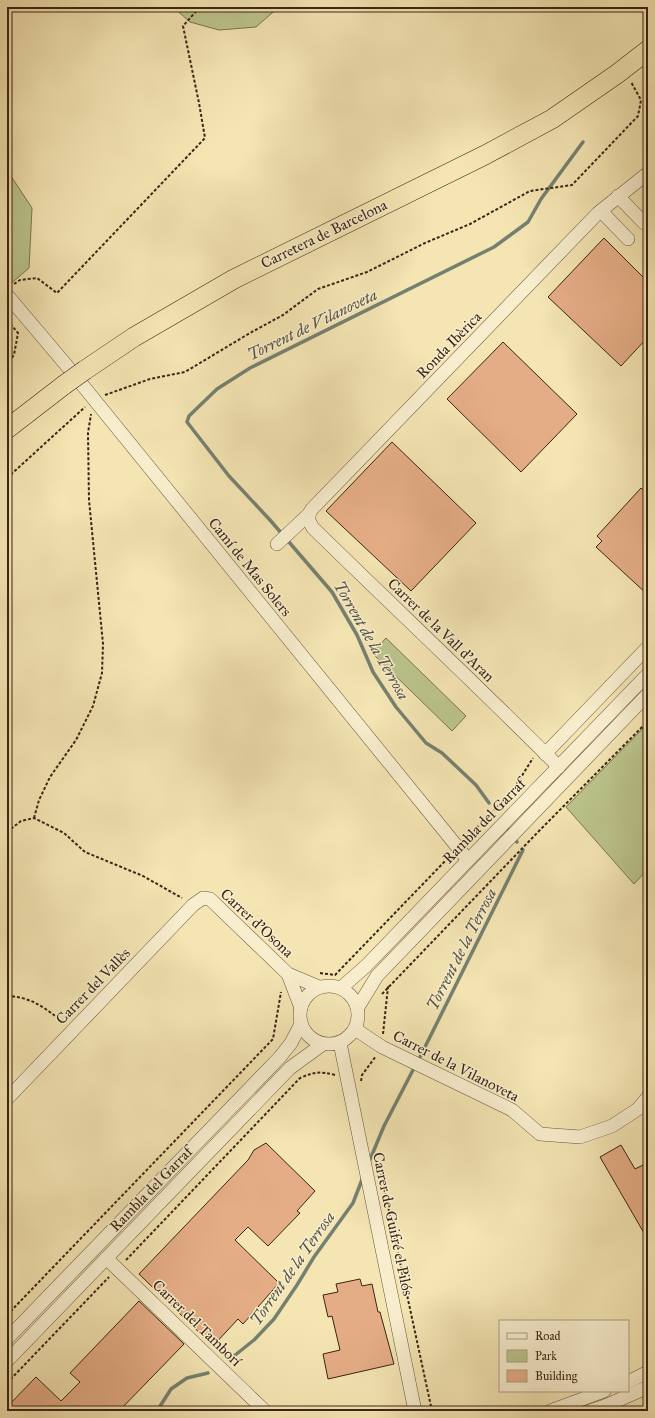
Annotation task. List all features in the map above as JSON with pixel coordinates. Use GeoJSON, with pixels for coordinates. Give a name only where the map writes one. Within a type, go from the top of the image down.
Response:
{"type":"FeatureCollection","features":[{"type":"Feature","properties":{"kind":"highway","name":"Carretera de Barcelona"},"geometry":{"type":"LineString","coordinates":[[7,429],[64,385],[134,337],[234,279],[485,155],[552,118],[611,79],[648,50]]}},
{"type":"Feature","properties":{"kind":"street","name":"Ronda Ibèrica"},"geometry":{"type":"LineString","coordinates":[[277,544],[309,514],[312,508],[601,210],[648,173]]}},
{"type":"Feature","properties":{"kind":"street"},"geometry":{"type":"LineString","coordinates":[[618,196],[644,223]]}},
{"type":"Feature","properties":{"kind":"street"},"geometry":{"type":"LineString","coordinates":[[601,210],[628,239]]}},
{"type":"Feature","properties":{"kind":"street","name":"Camí de Mas Solers"},"geometry":{"type":"LineString","coordinates":[[9,291],[94,399],[468,860]]}},
{"type":"Feature","properties":{"kind":"street","name":"Carrer de la Vall d'Aran"},"geometry":{"type":"LineString","coordinates":[[309,514],[308,521],[313,528],[559,767]]}},
{"type":"Feature","properties":{"kind":"street"},"geometry":{"type":"LineString","coordinates":[[546,754],[648,647]]}},
{"type":"Feature","properties":{"kind":"street","name":"Rambla del Garraf"},"geometry":{"type":"LineString","coordinates":[[342,988],[366,966],[648,674]]}},
{"type":"Feature","properties":{"kind":"street","name":"Rambla del Garraf"},"geometry":{"type":"LineString","coordinates":[[356,1029],[359,1015],[358,1007],[377,976],[648,694]]}},
{"type":"Feature","properties":{"kind":"street","name":"Carrer d'Osona"},"geometry":{"type":"LineString","coordinates":[[198,901],[210,899],[288,974],[320,987]]}},
{"type":"Feature","properties":{"kind":"street","name":"Carrer del Vallès"},"geometry":{"type":"LineString","coordinates":[[7,1099],[198,901]]}},
{"type":"Feature","properties":{"kind":"street","name":"Carrer d'Osona"},"geometry":{"type":"LineString","coordinates":[[288,974],[301,1008]]}},
{"type":"Feature","properties":{"kind":"street"},"geometry":{"type":"LineString","coordinates":[[301,1008],[308,995],[320,987],[329,986],[342,988],[352,996],[358,1007]]}},
{"type":"Feature","properties":{"kind":"street","name":"Rambla del Garraf"},"geometry":{"type":"LineString","coordinates":[[7,1339],[280,1057],[291,1043],[301,1024],[301,1008]]}},
{"type":"Feature","properties":{"kind":"street"},"geometry":{"type":"LineString","coordinates":[[301,1024],[310,1037],[323,1044],[340,1043],[348,1038],[356,1029]]}},
{"type":"Feature","properties":{"kind":"street","name":"Carrer de la Vilanoveta"},"geometry":{"type":"LineString","coordinates":[[356,1029],[382,1047],[512,1110],[540,1134],[580,1137],[612,1126],[638,1110],[648,1097]]}},
{"type":"Feature","properties":{"kind":"street","name":"Carrer de Guifré el Pilós"},"geometry":{"type":"LineString","coordinates":[[340,1043],[415,1411]]}},
{"type":"Feature","properties":{"kind":"street","name":"Rambla del Garraf"},"geometry":{"type":"LineString","coordinates":[[7,1361],[290,1068],[323,1044]]}},
{"type":"Feature","properties":{"kind":"street","name":"Carrer del Tamborí"},"geometry":{"type":"LineString","coordinates":[[106,1258],[265,1411]]}},
{"type":"Feature","properties":{"kind":"street"},"geometry":{"type":"LineString","coordinates":[[629,1382],[648,1372]]}},
{"type":"Feature","properties":{"kind":"street"},"geometry":{"type":"LineString","coordinates":[[590,1411],[605,1409],[648,1387]]}},
{"type":"Feature","properties":{"kind":"street"},"geometry":{"type":"LineString","coordinates":[[550,1411],[601,1392]]}},
{"type":"Feature","properties":{"kind":"path"},"geometry":{"type":"LineString","coordinates":[[9,291],[20,280],[37,278],[57,293],[205,138],[183,26],[200,7]]}},
{"type":"Feature","properties":{"kind":"path"},"geometry":{"type":"LineString","coordinates":[[7,478],[94,399],[150,379],[185,372],[283,315],[318,289],[367,272],[425,243],[470,224],[530,191],[572,186],[638,116],[641,100],[630,79]]}},
{"type":"Feature","properties":{"kind":"path"},"geometry":{"type":"LineString","coordinates":[[7,252],[9,255],[7,271]]}},
{"type":"Feature","properties":{"kind":"path"},"geometry":{"type":"LineString","coordinates":[[7,320],[18,333],[14,355],[7,364]]}},
{"type":"Feature","properties":{"kind":"path"},"geometry":{"type":"LineString","coordinates":[[34,818],[39,800],[50,777],[76,740],[93,706],[102,672],[103,644],[89,500],[88,433],[94,399]]}},
{"type":"Feature","properties":{"kind":"path"},"geometry":{"type":"LineString","coordinates":[[379,997],[537,833],[648,721]]}},
{"type":"Feature","properties":{"kind":"path"},"geometry":{"type":"LineString","coordinates":[[7,832],[21,821],[34,818],[64,833],[85,852],[198,901]]}},
{"type":"Feature","properties":{"kind":"path"},"geometry":{"type":"LineString","coordinates":[[377,976],[388,987]]}},
{"type":"Feature","properties":{"kind":"path"},"geometry":{"type":"LineString","coordinates":[[361,1082],[362,1075],[382,1047],[388,987]]}},
{"type":"Feature","properties":{"kind":"path"},"geometry":{"type":"LineString","coordinates":[[7,996],[19,996],[37,1002],[73,1030]]}},
{"type":"Feature","properties":{"kind":"path"},"geometry":{"type":"LineString","coordinates":[[7,1383],[300,1078],[312,1073],[323,1072],[346,1078],[362,1075]]}},
{"type":"Feature","properties":{"kind":"path"},"geometry":{"type":"LineString","coordinates":[[381,1174],[432,1411]]}},
{"type":"Feature","properties":{"kind":"green space"},"geometry":{"type":"Polygon","coordinates":[[[173,7],[279,7],[256,27],[219,30],[190,22],[173,7]]]}},
{"type":"Feature","properties":{"kind":"green space"},"geometry":{"type":"Polygon","coordinates":[[[7,170],[32,208],[29,268],[7,287],[7,170]]]}},
{"type":"Feature","properties":{"kind":"green space"},"geometry":{"type":"Polygon","coordinates":[[[386,638],[466,716],[452,731],[372,653],[386,638]]]}},
{"type":"Feature","properties":{"kind":"green space"},"geometry":{"type":"Polygon","coordinates":[[[648,723],[648,869],[634,884],[566,807],[648,723]]]}},
{"type":"Feature","properties":{"kind":"building"},"geometry":{"type":"Polygon","coordinates":[[[604,238],[648,282],[648,337],[621,366],[548,297],[604,238]]]}},
{"type":"Feature","properties":{"kind":"building"},"geometry":{"type":"Polygon","coordinates":[[[503,342],[577,414],[521,472],[447,399],[503,342]]]}},
{"type":"Feature","properties":{"kind":"building"},"geometry":{"type":"Polygon","coordinates":[[[392,442],[476,523],[411,591],[326,511],[392,442]]]}},
{"type":"Feature","properties":{"kind":"building"},"geometry":{"type":"Polygon","coordinates":[[[641,488],[648,495],[648,595],[596,547],[602,541],[597,536],[641,488]]]}},
{"type":"Feature","properties":{"kind":"building"},"geometry":{"type":"Polygon","coordinates":[[[266,1143],[315,1191],[297,1211],[300,1213],[268,1246],[248,1227],[235,1240],[279,1283],[243,1324],[238,1319],[213,1346],[139,1274],[248,1160],[254,1150],[266,1143]]]}},
{"type":"Feature","properties":{"kind":"building"},"geometry":{"type":"Polygon","coordinates":[[[621,1145],[635,1169],[643,1165],[648,1174],[648,1240],[600,1157],[621,1145]]]}},
{"type":"Feature","properties":{"kind":"building"},"geometry":{"type":"Polygon","coordinates":[[[360,1279],[362,1286],[372,1284],[378,1312],[380,1312],[394,1364],[328,1379],[323,1354],[340,1350],[332,1316],[328,1317],[323,1295],[338,1292],[336,1284],[360,1279]]]}},
{"type":"Feature","properties":{"kind":"building"},"geometry":{"type":"Polygon","coordinates":[[[139,1301],[184,1344],[119,1411],[7,1411],[7,1407],[36,1377],[61,1401],[80,1382],[70,1373],[139,1301]]]}},
{"type":"Feature","properties":{"kind":"waterway","name":"Torrent de Vilanoveta"},"geometry":{"type":"LineString","coordinates":[[489,803],[476,785],[442,753],[426,743],[396,707],[373,672],[357,635],[332,592],[270,520],[229,476],[187,422],[189,416],[217,389],[250,368],[494,247],[528,222],[541,199],[583,142]]}},
{"type":"Feature","properties":{"kind":"waterway","name":"Torrent de la Terrosa"},"geometry":{"type":"LineString","coordinates":[[505,825],[517,842]]}},
{"type":"Feature","properties":{"kind":"waterway","name":"Torrent de la Terrosa"},"geometry":{"type":"LineString","coordinates":[[420,1057],[523,850]]}},
{"type":"Feature","properties":{"kind":"waterway","name":"Torrent de Vilanoveta"},"geometry":{"type":"LineString","coordinates":[[369,1162],[384,1126],[413,1070]]}},
{"type":"Feature","properties":{"kind":"waterway","name":"Torrent de la Terrosa"},"geometry":{"type":"LineString","coordinates":[[229,1360],[254,1340],[274,1319],[314,1257],[353,1203],[363,1177]]}},
{"type":"Feature","properties":{"kind":"waterway","name":"Torrent de Vilanoveta"},"geometry":{"type":"LineString","coordinates":[[157,1411],[171,1389],[187,1378],[208,1373]]}}]}
